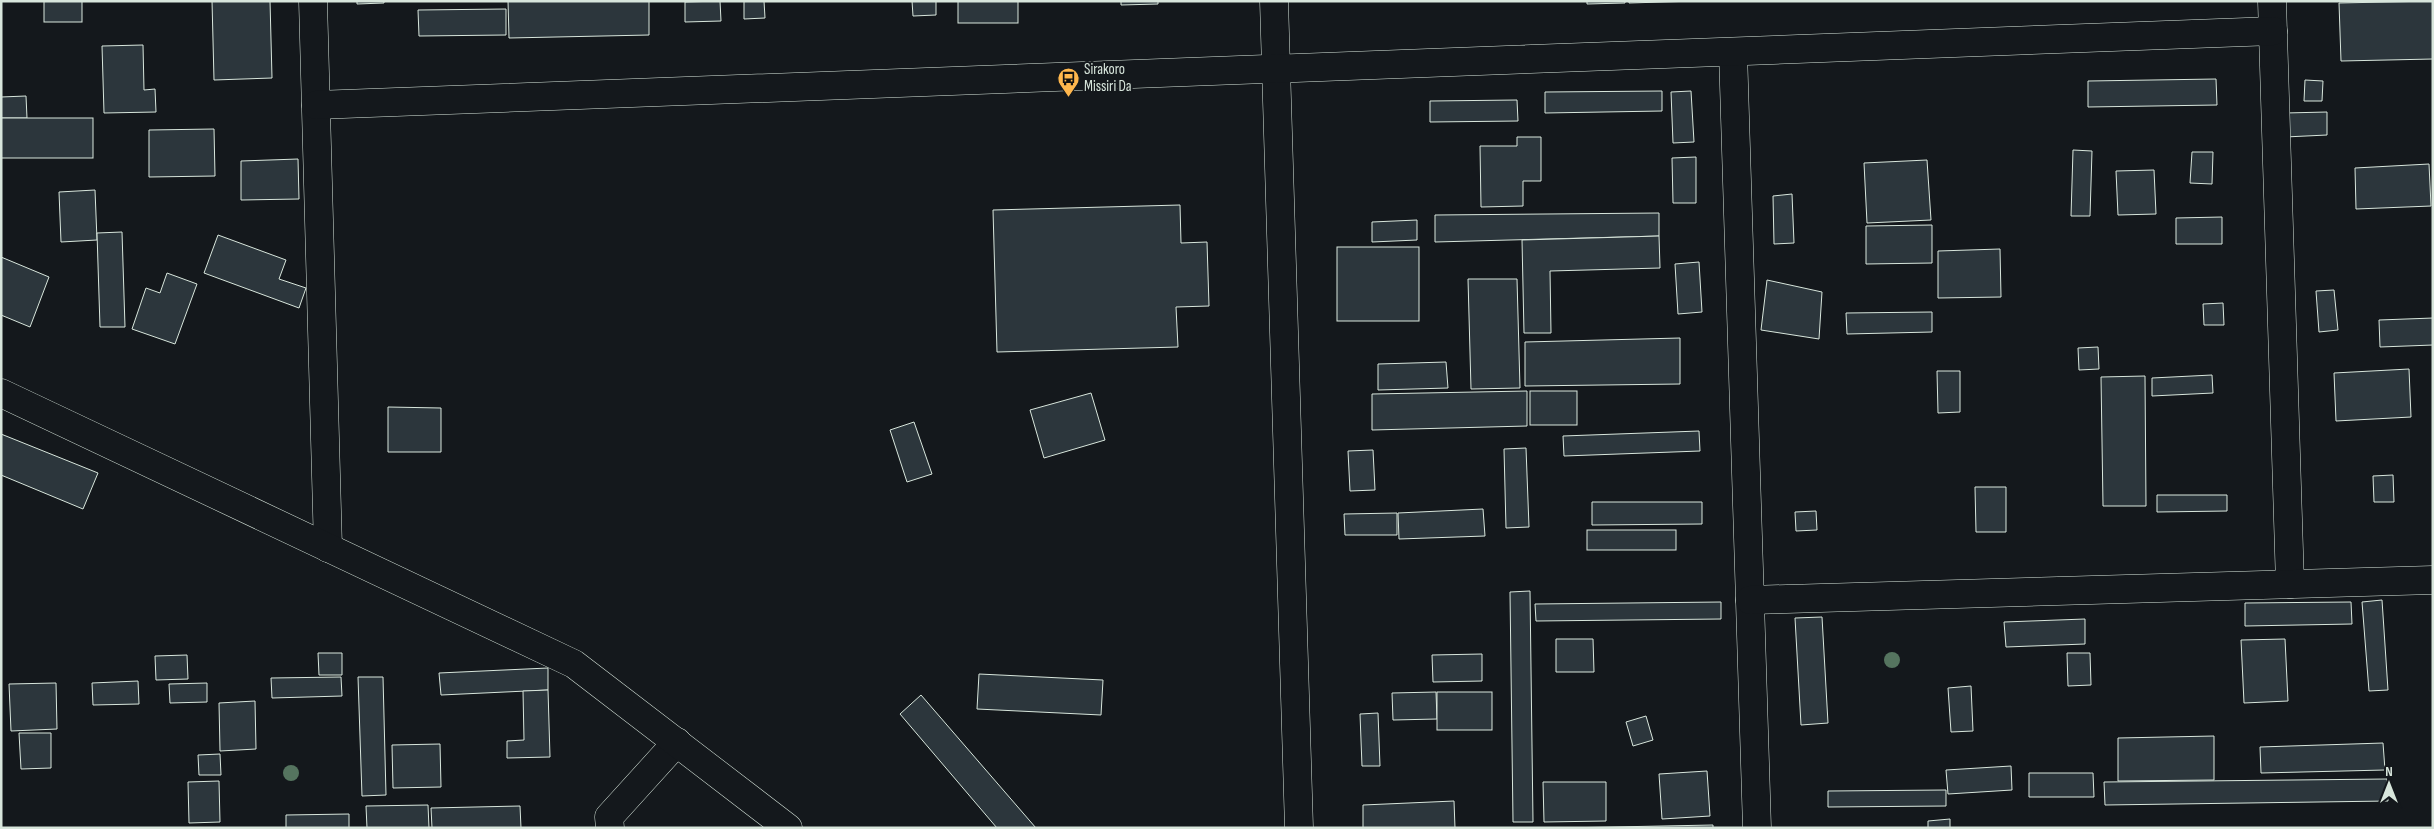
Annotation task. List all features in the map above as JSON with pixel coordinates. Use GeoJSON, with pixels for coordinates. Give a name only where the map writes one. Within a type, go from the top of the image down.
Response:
{"type":"FeatureCollection","features":[{"type":"Feature","properties":{"kind":"street"},"geometry":{"type":"LineString","coordinates":[[314,1],[328,548]]}},
{"type":"Feature","properties":{"kind":"street"},"geometry":{"type":"LineString","coordinates":[[1274,1],[1299,828]]}},
{"type":"Feature","properties":{"kind":"street"},"geometry":{"type":"LineString","coordinates":[[2272,1],[2290,584]]}},
{"type":"Feature","properties":{"kind":"street"},"geometry":{"type":"LineString","coordinates":[[316,106],[2273,31]]}},
{"type":"Feature","properties":{"kind":"street"},"geometry":{"type":"LineString","coordinates":[[1733,52],[1757,828]]}},
{"type":"Feature","properties":{"kind":"street"},"geometry":{"type":"LineString","coordinates":[[1,393],[574,664],[788,828]]}},
{"type":"Feature","properties":{"kind":"street"},"geometry":{"type":"LineString","coordinates":[[1750,600],[2433,580]]}},
{"type":"Feature","properties":{"kind":"street"},"geometry":{"type":"LineString","coordinates":[[610,828],[609,817],[677,742]]}},
{"type":"Feature","properties":{"kind":"building"},"geometry":{"type":"Polygon","coordinates":[[[44,1],[82,1],[82,22],[44,22],[44,1]]]}},
{"type":"Feature","properties":{"kind":"building"},"geometry":{"type":"Polygon","coordinates":[[[212,1],[270,1],[272,78],[214,80],[212,1]]]}},
{"type":"Feature","properties":{"kind":"building"},"geometry":{"type":"Polygon","coordinates":[[[357,1],[384,1],[384,3],[357,4],[357,1]]]}},
{"type":"Feature","properties":{"kind":"building"},"geometry":{"type":"Polygon","coordinates":[[[508,1],[649,1],[649,35],[509,38],[508,1]]]}},
{"type":"Feature","properties":{"kind":"building"},"geometry":{"type":"Polygon","coordinates":[[[720,1],[721,21],[685,22],[685,2],[720,1]]]}},
{"type":"Feature","properties":{"kind":"building"},"geometry":{"type":"Polygon","coordinates":[[[744,1],[764,1],[765,18],[744,19],[744,1]]]}},
{"type":"Feature","properties":{"kind":"building"},"geometry":{"type":"Polygon","coordinates":[[[912,1],[936,1],[936,15],[913,16],[912,1]]]}},
{"type":"Feature","properties":{"kind":"building"},"geometry":{"type":"Polygon","coordinates":[[[958,1],[1018,1],[1018,23],[958,23],[958,1]]]}},
{"type":"Feature","properties":{"kind":"building"},"geometry":{"type":"Polygon","coordinates":[[[1121,1],[1158,1],[1158,4],[1121,5],[1121,1]]]}},
{"type":"Feature","properties":{"kind":"building"},"geometry":{"type":"Polygon","coordinates":[[[1587,1],[1625,1],[1625,3],[1587,4],[1587,1]]]}},
{"type":"Feature","properties":{"kind":"building"},"geometry":{"type":"Polygon","coordinates":[[[1629,1],[1696,1],[1629,3],[1629,1]]]}},
{"type":"Feature","properties":{"kind":"building"},"geometry":{"type":"Polygon","coordinates":[[[2433,1],[2433,59],[2341,61],[2339,3],[2433,1]]]}},
{"type":"Feature","properties":{"kind":"building"},"geometry":{"type":"Polygon","coordinates":[[[506,9],[506,35],[419,36],[418,10],[506,9]]]}},
{"type":"Feature","properties":{"kind":"building"},"geometry":{"type":"Polygon","coordinates":[[[143,45],[144,90],[155,89],[156,112],[104,113],[102,46],[143,45]]]}},
{"type":"Feature","properties":{"kind":"building"},"geometry":{"type":"Polygon","coordinates":[[[2216,79],[2217,105],[2088,107],[2088,81],[2216,79]]]}},
{"type":"Feature","properties":{"kind":"building"},"geometry":{"type":"Polygon","coordinates":[[[2305,80],[2323,81],[2322,101],[2304,101],[2305,80]]]}},
{"type":"Feature","properties":{"kind":"building"},"geometry":{"type":"Polygon","coordinates":[[[1662,91],[1662,111],[1545,113],[1545,92],[1662,91]]]}},
{"type":"Feature","properties":{"kind":"building"},"geometry":{"type":"Polygon","coordinates":[[[1691,91],[1694,142],[1673,143],[1671,92],[1691,91]]]}},
{"type":"Feature","properties":{"kind":"building"},"geometry":{"type":"Polygon","coordinates":[[[26,96],[27,118],[1,118],[1,97],[26,96]]]}},
{"type":"Feature","properties":{"kind":"building"},"geometry":{"type":"Polygon","coordinates":[[[1517,100],[1518,121],[1430,122],[1430,101],[1517,100]]]}},
{"type":"Feature","properties":{"kind":"building"},"geometry":{"type":"Polygon","coordinates":[[[2327,112],[2327,135],[2285,137],[2285,113],[2327,112]]]}},
{"type":"Feature","properties":{"kind":"building"},"geometry":{"type":"Polygon","coordinates":[[[1,118],[93,118],[93,158],[1,158],[1,118]]]}},
{"type":"Feature","properties":{"kind":"building"},"geometry":{"type":"Polygon","coordinates":[[[214,129],[215,176],[149,177],[149,130],[214,129]]]}},
{"type":"Feature","properties":{"kind":"building"},"geometry":{"type":"Polygon","coordinates":[[[1517,137],[1541,137],[1541,181],[1523,181],[1523,206],[1481,207],[1480,146],[1517,146],[1517,137]]]}},
{"type":"Feature","properties":{"kind":"building"},"geometry":{"type":"Polygon","coordinates":[[[2073,150],[2092,151],[2090,216],[2071,216],[2073,150]]]}},
{"type":"Feature","properties":{"kind":"building"},"geometry":{"type":"Polygon","coordinates":[[[2192,152],[2213,152],[2212,184],[2190,183],[2192,152]]]}},
{"type":"Feature","properties":{"kind":"building"},"geometry":{"type":"Polygon","coordinates":[[[1696,157],[1696,203],[1673,203],[1672,158],[1696,157]]]}},
{"type":"Feature","properties":{"kind":"building"},"geometry":{"type":"Polygon","coordinates":[[[298,159],[299,199],[241,200],[241,161],[298,159]]]}},
{"type":"Feature","properties":{"kind":"building"},"geometry":{"type":"Polygon","coordinates":[[[1927,160],[1931,220],[1867,223],[1864,163],[1927,160]]]}},
{"type":"Feature","properties":{"kind":"building"},"geometry":{"type":"Polygon","coordinates":[[[2429,164],[2431,206],[2356,209],[2355,168],[2429,164]]]}},
{"type":"Feature","properties":{"kind":"building"},"geometry":{"type":"Polygon","coordinates":[[[2154,170],[2156,214],[2118,215],[2116,171],[2154,170]]]}},
{"type":"Feature","properties":{"kind":"building"},"geometry":{"type":"Polygon","coordinates":[[[95,190],[97,240],[61,242],[59,192],[95,190]]]}},
{"type":"Feature","properties":{"kind":"building"},"geometry":{"type":"Polygon","coordinates":[[[1792,194],[1794,243],[1774,244],[1773,196],[1792,194]]]}},
{"type":"Feature","properties":{"kind":"building"},"geometry":{"type":"Polygon","coordinates":[[[1180,205],[1181,243],[1207,242],[1209,306],[1176,307],[1178,347],[997,352],[993,210],[1180,205]]]}},
{"type":"Feature","properties":{"kind":"building"},"geometry":{"type":"Polygon","coordinates":[[[1659,213],[1659,236],[1435,242],[1435,215],[1659,213]]]}},
{"type":"Feature","properties":{"kind":"building"},"geometry":{"type":"Polygon","coordinates":[[[2222,217],[2222,244],[2176,244],[2176,218],[2222,217]]]}},
{"type":"Feature","properties":{"kind":"building"},"geometry":{"type":"Polygon","coordinates":[[[1417,220],[1417,240],[1372,242],[1372,222],[1417,220]]]}},
{"type":"Feature","properties":{"kind":"building"},"geometry":{"type":"Polygon","coordinates":[[[1932,225],[1932,263],[1866,264],[1866,226],[1932,225]]]}},
{"type":"Feature","properties":{"kind":"building"},"geometry":{"type":"Polygon","coordinates":[[[122,232],[125,327],[100,327],[97,233],[122,232]]]}},
{"type":"Feature","properties":{"kind":"building"},"geometry":{"type":"Polygon","coordinates":[[[218,235],[286,260],[279,279],[306,288],[299,308],[204,273],[218,235]]]}},
{"type":"Feature","properties":{"kind":"building"},"geometry":{"type":"Polygon","coordinates":[[[1659,236],[1660,268],[1550,271],[1551,333],[1524,333],[1522,240],[1659,236]]]}},
{"type":"Feature","properties":{"kind":"building"},"geometry":{"type":"Polygon","coordinates":[[[1337,247],[1419,247],[1419,321],[1337,321],[1337,247]]]}},
{"type":"Feature","properties":{"kind":"building"},"geometry":{"type":"Polygon","coordinates":[[[2000,249],[2001,297],[1938,298],[1938,251],[2000,249]]]}},
{"type":"Feature","properties":{"kind":"building"},"geometry":{"type":"Polygon","coordinates":[[[1,257],[49,277],[30,327],[1,315],[1,257]]]}},
{"type":"Feature","properties":{"kind":"building"},"geometry":{"type":"Polygon","coordinates":[[[1699,262],[1702,312],[1678,314],[1675,264],[1699,262]]]}},
{"type":"Feature","properties":{"kind":"building"},"geometry":{"type":"Polygon","coordinates":[[[167,273],[197,284],[175,344],[132,329],[146,288],[160,293],[167,273]]]}},
{"type":"Feature","properties":{"kind":"building"},"geometry":{"type":"Polygon","coordinates":[[[1468,279],[1517,279],[1520,388],[1471,389],[1468,279]]]}},
{"type":"Feature","properties":{"kind":"building"},"geometry":{"type":"Polygon","coordinates":[[[1767,280],[1822,292],[1819,339],[1761,330],[1767,280]]]}},
{"type":"Feature","properties":{"kind":"building"},"geometry":{"type":"Polygon","coordinates":[[[2334,290],[2338,330],[2319,332],[2316,291],[2334,290]]]}},
{"type":"Feature","properties":{"kind":"building"},"geometry":{"type":"Polygon","coordinates":[[[2223,303],[2224,325],[2204,325],[2203,304],[2223,303]]]}},
{"type":"Feature","properties":{"kind":"building"},"geometry":{"type":"Polygon","coordinates":[[[1932,312],[1932,332],[1847,334],[1846,313],[1932,312]]]}},
{"type":"Feature","properties":{"kind":"building"},"geometry":{"type":"Polygon","coordinates":[[[2433,318],[2433,345],[2380,347],[2379,320],[2433,318]]]}},
{"type":"Feature","properties":{"kind":"building"},"geometry":{"type":"Polygon","coordinates":[[[1680,338],[1680,384],[1525,386],[1525,342],[1680,338]]]}},
{"type":"Feature","properties":{"kind":"building"},"geometry":{"type":"Polygon","coordinates":[[[2098,347],[2099,369],[2079,370],[2078,348],[2098,347]]]}},
{"type":"Feature","properties":{"kind":"building"},"geometry":{"type":"Polygon","coordinates":[[[1446,362],[1448,388],[1378,390],[1378,364],[1446,362]]]}},
{"type":"Feature","properties":{"kind":"building"},"geometry":{"type":"Polygon","coordinates":[[[2409,369],[2411,417],[2336,421],[2334,373],[2409,369]]]}},
{"type":"Feature","properties":{"kind":"building"},"geometry":{"type":"Polygon","coordinates":[[[1937,371],[1960,371],[1960,412],[1938,413],[1937,371]]]}},
{"type":"Feature","properties":{"kind":"building"},"geometry":{"type":"Polygon","coordinates":[[[2212,375],[2213,393],[2152,396],[2152,378],[2212,375]]]}},
{"type":"Feature","properties":{"kind":"building"},"geometry":{"type":"Polygon","coordinates":[[[2145,376],[2146,506],[2103,506],[2101,377],[2145,376]]]}},
{"type":"Feature","properties":{"kind":"building"},"geometry":{"type":"Polygon","coordinates":[[[1527,391],[1527,426],[1372,430],[1372,394],[1527,391]]]}},
{"type":"Feature","properties":{"kind":"building"},"geometry":{"type":"Polygon","coordinates":[[[1530,391],[1577,391],[1577,425],[1530,425],[1530,391]]]}},
{"type":"Feature","properties":{"kind":"building"},"geometry":{"type":"Polygon","coordinates":[[[1091,393],[1105,440],[1044,458],[1030,410],[1091,393]]]}},
{"type":"Feature","properties":{"kind":"building"},"geometry":{"type":"Polygon","coordinates":[[[388,407],[441,408],[441,452],[388,452],[388,407]]]}},
{"type":"Feature","properties":{"kind":"building"},"geometry":{"type":"Polygon","coordinates":[[[914,422],[932,474],[907,482],[890,430],[914,422]]]}},
{"type":"Feature","properties":{"kind":"building"},"geometry":{"type":"Polygon","coordinates":[[[1699,431],[1700,451],[1564,456],[1563,436],[1699,431]]]}},
{"type":"Feature","properties":{"kind":"building"},"geometry":{"type":"Polygon","coordinates":[[[1,434],[98,473],[83,509],[1,475],[1,434]]]}},
{"type":"Feature","properties":{"kind":"building"},"geometry":{"type":"Polygon","coordinates":[[[1526,448],[1529,527],[1506,528],[1504,449],[1526,448]]]}},
{"type":"Feature","properties":{"kind":"building"},"geometry":{"type":"Polygon","coordinates":[[[1373,450],[1375,490],[1350,491],[1348,451],[1373,450]]]}},
{"type":"Feature","properties":{"kind":"building"},"geometry":{"type":"Polygon","coordinates":[[[2393,475],[2394,502],[2374,502],[2373,476],[2393,475]]]}},
{"type":"Feature","properties":{"kind":"building"},"geometry":{"type":"Polygon","coordinates":[[[1975,487],[2006,487],[2006,532],[1976,532],[1975,487]]]}},
{"type":"Feature","properties":{"kind":"building"},"geometry":{"type":"Polygon","coordinates":[[[2157,495],[2227,495],[2227,511],[2157,512],[2157,495]]]}},
{"type":"Feature","properties":{"kind":"building"},"geometry":{"type":"Polygon","coordinates":[[[1592,502],[1702,502],[1702,524],[1592,525],[1592,502]]]}},
{"type":"Feature","properties":{"kind":"building"},"geometry":{"type":"Polygon","coordinates":[[[1483,509],[1485,536],[1399,539],[1398,513],[1483,509]]]}},
{"type":"Feature","properties":{"kind":"building"},"geometry":{"type":"Polygon","coordinates":[[[1816,511],[1817,530],[1796,531],[1795,512],[1816,511]]]}},
{"type":"Feature","properties":{"kind":"building"},"geometry":{"type":"Polygon","coordinates":[[[1397,513],[1397,535],[1345,535],[1344,514],[1397,513]]]}},
{"type":"Feature","properties":{"kind":"building"},"geometry":{"type":"Polygon","coordinates":[[[1587,530],[1676,530],[1676,550],[1587,550],[1587,530]]]}},
{"type":"Feature","properties":{"kind":"building"},"geometry":{"type":"Polygon","coordinates":[[[1530,591],[1533,822],[1513,822],[1510,592],[1530,591]]]}},
{"type":"Feature","properties":{"kind":"building"},"geometry":{"type":"Polygon","coordinates":[[[2382,600],[2388,690],[2369,691],[2362,602],[2382,600]]]}},
{"type":"Feature","properties":{"kind":"building"},"geometry":{"type":"Polygon","coordinates":[[[1721,602],[1721,619],[1536,621],[1535,604],[1721,602]]]}},
{"type":"Feature","properties":{"kind":"building"},"geometry":{"type":"Polygon","coordinates":[[[2351,602],[2352,624],[2245,626],[2245,603],[2351,602]]]}},
{"type":"Feature","properties":{"kind":"building"},"geometry":{"type":"Polygon","coordinates":[[[1822,617],[1828,723],[1801,725],[1795,618],[1822,617]]]}},
{"type":"Feature","properties":{"kind":"building"},"geometry":{"type":"Polygon","coordinates":[[[2085,619],[2085,644],[2006,647],[2004,622],[2085,619]]]}},
{"type":"Feature","properties":{"kind":"building"},"geometry":{"type":"Polygon","coordinates":[[[1556,639],[1593,639],[1594,672],[1556,672],[1556,639]]]}},
{"type":"Feature","properties":{"kind":"building"},"geometry":{"type":"Polygon","coordinates":[[[2285,639],[2288,701],[2244,703],[2241,640],[2285,639]]]}},
{"type":"Feature","properties":{"kind":"building"},"geometry":{"type":"Polygon","coordinates":[[[318,653],[342,653],[342,675],[319,675],[318,653]]]}},
{"type":"Feature","properties":{"kind":"building"},"geometry":{"type":"Polygon","coordinates":[[[2067,653],[2090,653],[2091,685],[2068,686],[2067,653]]]}},
{"type":"Feature","properties":{"kind":"building"},"geometry":{"type":"Polygon","coordinates":[[[1482,654],[1482,681],[1433,682],[1432,655],[1482,654]]]}},
{"type":"Feature","properties":{"kind":"building"},"geometry":{"type":"Polygon","coordinates":[[[187,655],[188,679],[156,680],[155,656],[187,655]]]}},
{"type":"Feature","properties":{"kind":"building"},"geometry":{"type":"Polygon","coordinates":[[[548,668],[548,690],[441,695],[439,673],[548,668]]]}},
{"type":"Feature","properties":{"kind":"building"},"geometry":{"type":"Polygon","coordinates":[[[979,674],[1103,680],[1101,715],[977,709],[979,674]]]}},
{"type":"Feature","properties":{"kind":"building"},"geometry":{"type":"Polygon","coordinates":[[[341,677],[342,696],[272,698],[271,678],[341,677]]]}},
{"type":"Feature","properties":{"kind":"building"},"geometry":{"type":"Polygon","coordinates":[[[358,677],[383,677],[386,795],[362,796],[358,677]]]}},
{"type":"Feature","properties":{"kind":"building"},"geometry":{"type":"Polygon","coordinates":[[[138,681],[139,704],[93,705],[92,683],[138,681]]]}},
{"type":"Feature","properties":{"kind":"building"},"geometry":{"type":"Polygon","coordinates":[[[56,683],[57,729],[11,731],[9,684],[56,683]]]}},
{"type":"Feature","properties":{"kind":"building"},"geometry":{"type":"Polygon","coordinates":[[[207,683],[207,702],[170,703],[169,684],[207,683]]]}},
{"type":"Feature","properties":{"kind":"building"},"geometry":{"type":"Polygon","coordinates":[[[1971,686],[1973,731],[1951,732],[1948,688],[1971,686]]]}},
{"type":"Feature","properties":{"kind":"building"},"geometry":{"type":"Polygon","coordinates":[[[548,690],[550,757],[507,758],[507,741],[524,740],[523,691],[548,690]]]}},
{"type":"Feature","properties":{"kind":"building"},"geometry":{"type":"Polygon","coordinates":[[[1436,692],[1437,719],[1393,720],[1392,693],[1436,692]]]}},
{"type":"Feature","properties":{"kind":"building"},"geometry":{"type":"Polygon","coordinates":[[[1437,692],[1492,692],[1492,730],[1437,730],[1437,692]]]}},
{"type":"Feature","properties":{"kind":"building"},"geometry":{"type":"Polygon","coordinates":[[[921,695],[1036,828],[997,828],[900,714],[921,695]]]}},
{"type":"Feature","properties":{"kind":"building"},"geometry":{"type":"Polygon","coordinates":[[[255,701],[256,749],[220,751],[219,703],[255,701]]]}},
{"type":"Feature","properties":{"kind":"building"},"geometry":{"type":"Polygon","coordinates":[[[1378,713],[1380,766],[1362,766],[1360,714],[1378,713]]]}},
{"type":"Feature","properties":{"kind":"building"},"geometry":{"type":"Polygon","coordinates":[[[1646,716],[1653,740],[1633,746],[1626,722],[1646,716]]]}},
{"type":"Feature","properties":{"kind":"building"},"geometry":{"type":"Polygon","coordinates":[[[19,733],[51,733],[51,768],[21,769],[19,733]]]}},
{"type":"Feature","properties":{"kind":"building"},"geometry":{"type":"Polygon","coordinates":[[[2214,736],[2214,780],[2118,781],[2118,738],[2214,736]]]}},
{"type":"Feature","properties":{"kind":"building"},"geometry":{"type":"Polygon","coordinates":[[[2383,743],[2385,770],[2261,773],[2260,747],[2383,743]]]}},
{"type":"Feature","properties":{"kind":"building"},"geometry":{"type":"Polygon","coordinates":[[[440,744],[441,787],[393,788],[392,745],[440,744]]]}},
{"type":"Feature","properties":{"kind":"building"},"geometry":{"type":"Polygon","coordinates":[[[220,754],[221,775],[199,775],[198,755],[220,754]]]}},
{"type":"Feature","properties":{"kind":"building"},"geometry":{"type":"Polygon","coordinates":[[[2011,766],[2012,790],[1948,794],[1946,770],[2011,766]]]}},
{"type":"Feature","properties":{"kind":"building"},"geometry":{"type":"Polygon","coordinates":[[[1707,771],[1710,816],[1662,819],[1659,774],[1707,771]]]}},
{"type":"Feature","properties":{"kind":"building"},"geometry":{"type":"Polygon","coordinates":[[[2029,773],[2093,773],[2094,797],[2029,797],[2029,773]]]}},
{"type":"Feature","properties":{"kind":"building"},"geometry":{"type":"Polygon","coordinates":[[[2387,779],[2388,801],[2105,805],[2104,782],[2387,779]]]}},
{"type":"Feature","properties":{"kind":"building"},"geometry":{"type":"Polygon","coordinates":[[[219,781],[220,822],[189,823],[188,782],[219,781]]]}},
{"type":"Feature","properties":{"kind":"building"},"geometry":{"type":"Polygon","coordinates":[[[1543,782],[1606,782],[1606,821],[1544,822],[1543,782]]]}},
{"type":"Feature","properties":{"kind":"building"},"geometry":{"type":"Polygon","coordinates":[[[1946,790],[1946,806],[1828,807],[1828,791],[1946,790]]]}},
{"type":"Feature","properties":{"kind":"building"},"geometry":{"type":"Polygon","coordinates":[[[1454,801],[1455,828],[1363,828],[1363,805],[1454,801]]]}},
{"type":"Feature","properties":{"kind":"building"},"geometry":{"type":"Polygon","coordinates":[[[428,805],[429,828],[367,828],[366,806],[428,805]]]}},
{"type":"Feature","properties":{"kind":"building"},"geometry":{"type":"Polygon","coordinates":[[[520,806],[521,828],[432,828],[431,808],[520,806]]]}},
{"type":"Feature","properties":{"kind":"building"},"geometry":{"type":"Polygon","coordinates":[[[349,814],[349,828],[286,828],[286,815],[349,814]]]}},
{"type":"Feature","properties":{"kind":"building"},"geometry":{"type":"Polygon","coordinates":[[[1950,819],[1950,828],[1928,828],[1928,821],[1950,819]]]}},
{"type":"Feature","properties":{"kind":"building"},"geometry":{"type":"Polygon","coordinates":[[[1713,825],[1713,828],[1561,828],[1713,825]]]}},
{"type":"Feature","properties":{"kind":"place","name":"Sirakoro Missiri Da"},"geometry":{"type":"Point","coordinates":[1068,97]}}]}
